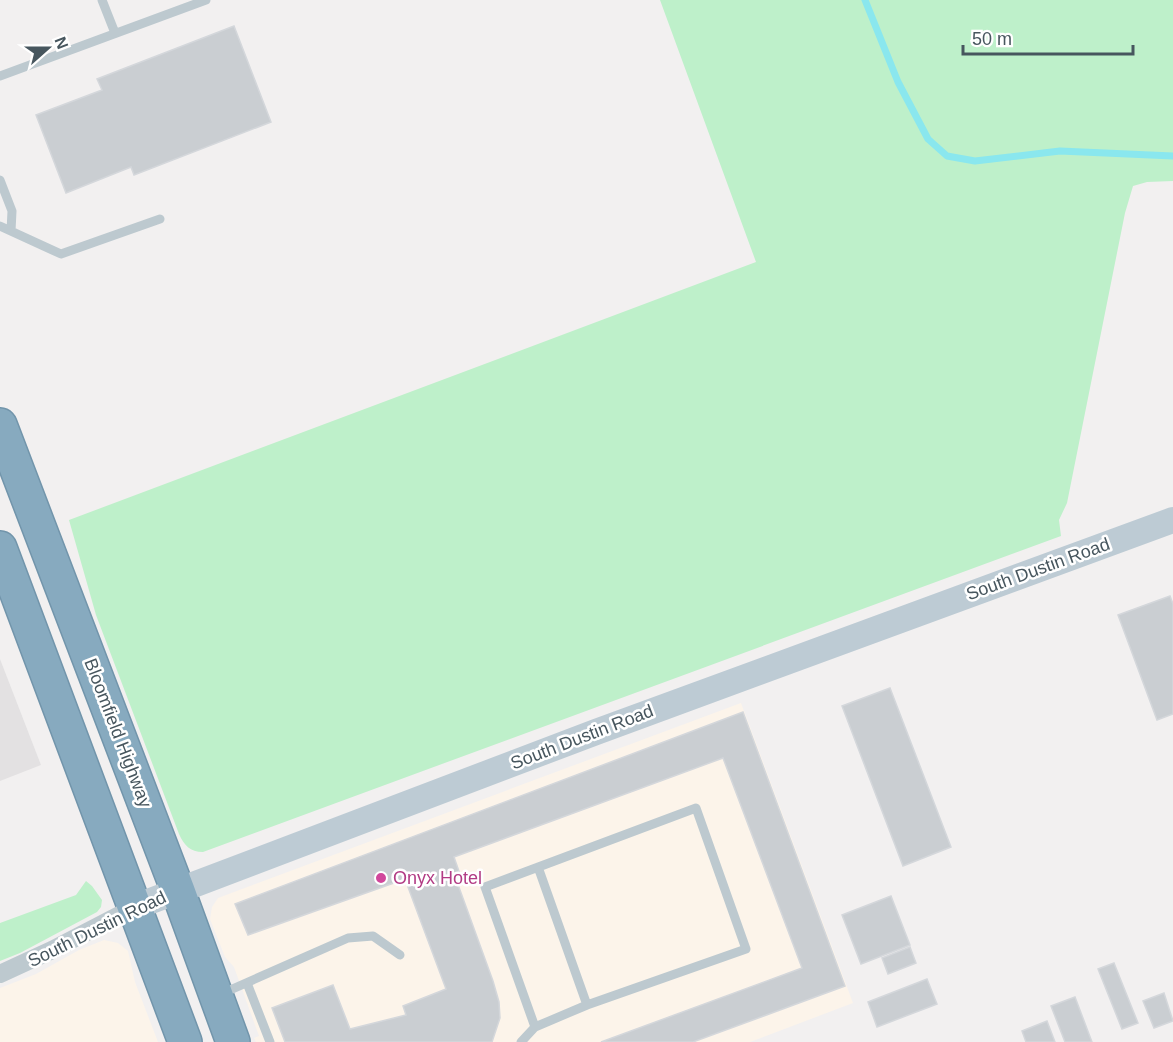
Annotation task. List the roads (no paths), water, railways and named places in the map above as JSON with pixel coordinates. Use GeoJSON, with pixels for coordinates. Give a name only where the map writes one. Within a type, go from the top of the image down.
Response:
{"type":"FeatureCollection","features":[{"type":"Feature","properties":{"kind":"highway","name":"Bloomfield Highway"},"geometry":{"type":"LineString","coordinates":[[0,425],[178,891],[233,1042]]}},
{"type":"Feature","properties":{"kind":"highway"},"geometry":{"type":"LineString","coordinates":[[1,555],[185,1042]]}},
{"type":"Feature","properties":{"kind":"street","name":"South Dustin Road"},"geometry":{"type":"LineString","coordinates":[[0,974],[43,955],[135,907],[596,732],[1173,520]]}},
{"type":"Feature","properties":{"kind":"lane"},"geometry":{"type":"LineString","coordinates":[[102,0],[115,33]]}},
{"type":"Feature","properties":{"kind":"lane"},"geometry":{"type":"LineString","coordinates":[[0,76],[206,0]]}},
{"type":"Feature","properties":{"kind":"lane"},"geometry":{"type":"LineString","coordinates":[[0,180],[12,211],[11,231]]}},
{"type":"Feature","properties":{"kind":"lane"},"geometry":{"type":"LineString","coordinates":[[0,226],[61,254],[160,219]]}},
{"type":"Feature","properties":{"kind":"lane"},"geometry":{"type":"LineString","coordinates":[[521,1042],[535,1027],[587,1005],[746,949],[696,808],[485,887],[535,1027]]}},
{"type":"Feature","properties":{"kind":"lane"},"geometry":{"type":"LineString","coordinates":[[538,867],[587,1005]]}},
{"type":"Feature","properties":{"kind":"lane"},"geometry":{"type":"LineString","coordinates":[[217,996],[348,938],[374,936],[400,955]]}},
{"type":"Feature","properties":{"kind":"lane"},"geometry":{"type":"LineString","coordinates":[[247,983],[270,1042]]}},
{"type":"Feature","properties":{"kind":"waterway"},"geometry":{"type":"LineString","coordinates":[[865,0],[898,82],[928,139],[947,156],[975,161],[1060,151],[1173,156]]}},
{"type":"Feature","properties":{"kind":"place","name":"Onyx Hotel"},"geometry":{"type":"Point","coordinates":[381,878]}}]}
